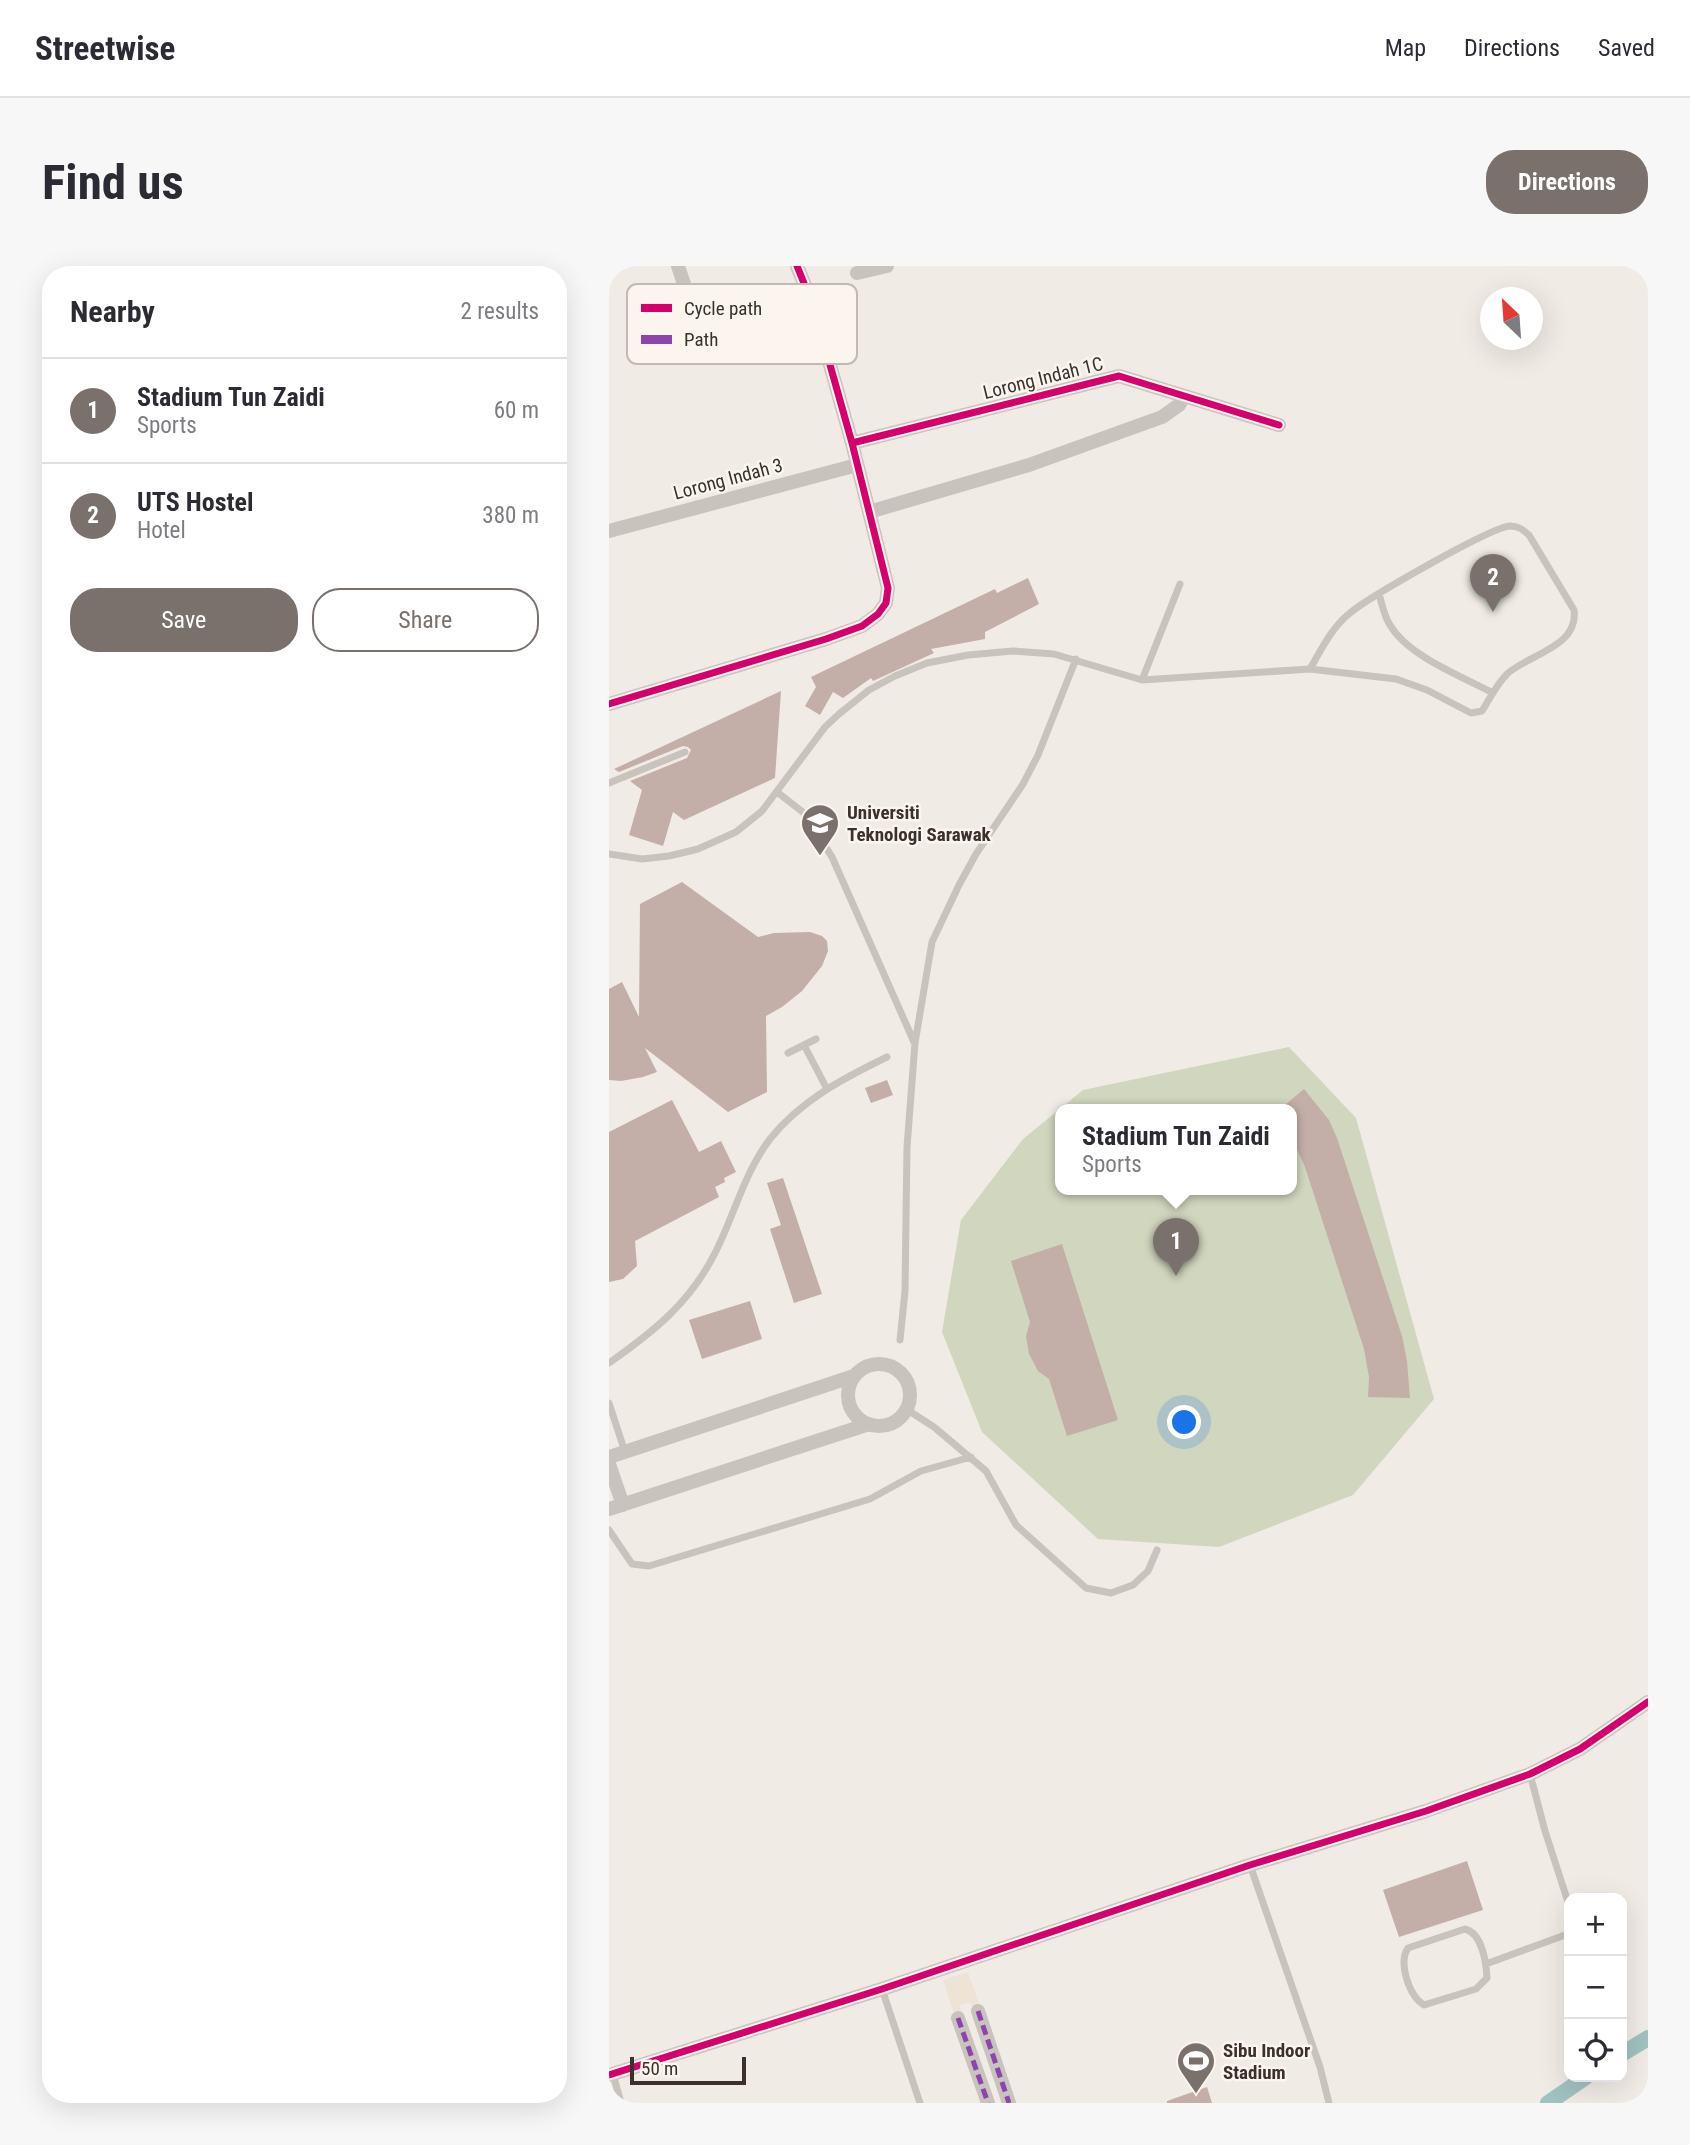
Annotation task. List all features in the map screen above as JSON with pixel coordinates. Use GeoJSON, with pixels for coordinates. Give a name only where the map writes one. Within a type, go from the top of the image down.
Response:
{"type":"FeatureCollection","features":[{"type":"Feature","properties":{"kind":"street"},"geometry":{"type":"LineString","coordinates":[[678,266],[684,284]]}},
{"type":"Feature","properties":{"kind":"street"},"geometry":{"type":"LineString","coordinates":[[797,266],[804,284]]}},
{"type":"Feature","properties":{"kind":"street"},"geometry":{"type":"LineString","coordinates":[[857,273],[887,266]]}},
{"type":"Feature","properties":{"kind":"street"},"geometry":{"type":"LineString","coordinates":[[609,704],[862,626],[878,614],[886,603],[888,588],[830,364]]}},
{"type":"Feature","properties":{"kind":"street","name":"Lorong Indah 1C"},"geometry":{"type":"LineString","coordinates":[[852,443],[1119,376],[1279,425]]}},
{"type":"Feature","properties":{"kind":"street"},"geometry":{"type":"LineString","coordinates":[[870,512],[1029,465],[1162,417],[1179,405],[1184,396]]}},
{"type":"Feature","properties":{"kind":"street","name":"Lorong Indah 3"},"geometry":{"type":"LineString","coordinates":[[609,531],[857,465]]}},
{"type":"Feature","properties":{"kind":"street"},"geometry":{"type":"LineString","coordinates":[[609,1457],[854,1376],[862,1369],[881,1364],[899,1372],[910,1393],[906,1409],[901,1416],[886,1425],[869,1424],[616,1507],[609,1464]]}},
{"type":"Feature","properties":{"kind":"street"},"geometry":{"type":"LineString","coordinates":[[854,1376],[848,1394],[849,1404],[853,1412],[869,1424]]}},
{"type":"Feature","properties":{"kind":"street"},"geometry":{"type":"LineString","coordinates":[[611,2074],[882,1989],[1530,1774],[1580,1749],[1648,1702]]}},
{"type":"Feature","properties":{"kind":"street"},"geometry":{"type":"LineString","coordinates":[[978,2011],[1009,2103]]}},
{"type":"Feature","properties":{"kind":"street"},"geometry":{"type":"LineString","coordinates":[[958,2018],[988,2103]]}},
{"type":"Feature","properties":{"kind":"lane"},"geometry":{"type":"LineString","coordinates":[[609,854],[642,859],[698,849],[723,839],[753,820],[825,727],[839,713],[895,676],[927,663],[998,651],[1037,651],[1076,659],[1142,680],[1310,669],[1396,679],[1427,690],[1471,713],[1482,711],[1506,676],[1521,663],[1561,641],[1571,631],[1575,620],[1569,601],[1529,535],[1521,528],[1502,527],[1379,594],[1349,614],[1328,638],[1310,669]]}},
{"type":"Feature","properties":{"kind":"lane"},"geometry":{"type":"LineString","coordinates":[[1142,680],[1180,584]]}},
{"type":"Feature","properties":{"kind":"lane"},"geometry":{"type":"LineString","coordinates":[[1379,594],[1388,623],[1401,639],[1425,657],[1493,693]]}},
{"type":"Feature","properties":{"kind":"lane"},"geometry":{"type":"LineString","coordinates":[[900,1340],[905,1291],[907,1147],[915,1042],[932,942],[959,885],[1023,784],[1038,755],[1076,659]]}},
{"type":"Feature","properties":{"kind":"lane"},"geometry":{"type":"LineString","coordinates":[[609,783],[685,752]]}},
{"type":"Feature","properties":{"kind":"lane"},"geometry":{"type":"LineString","coordinates":[[777,792],[804,813],[832,857],[915,1042]]}},
{"type":"Feature","properties":{"kind":"lane"},"geometry":{"type":"LineString","coordinates":[[788,1054],[816,1039]]}},
{"type":"Feature","properties":{"kind":"lane"},"geometry":{"type":"LineString","coordinates":[[804,1045],[827,1089]]}},
{"type":"Feature","properties":{"kind":"lane"},"geometry":{"type":"LineString","coordinates":[[609,1363],[637,1344],[675,1311],[694,1289],[714,1254],[752,1166],[779,1130],[816,1095],[887,1057]]}},
{"type":"Feature","properties":{"kind":"lane"},"geometry":{"type":"LineString","coordinates":[[609,1404],[625,1452]]}},
{"type":"Feature","properties":{"kind":"lane"},"geometry":{"type":"LineString","coordinates":[[906,1409],[934,1427],[986,1471],[1016,1525],[1086,1588],[1111,1594],[1133,1585],[1148,1571],[1157,1550]]}},
{"type":"Feature","properties":{"kind":"lane"},"geometry":{"type":"LineString","coordinates":[[609,1530],[632,1564],[649,1566],[870,1499],[921,1471],[971,1457]]}},
{"type":"Feature","properties":{"kind":"lane"},"geometry":{"type":"LineString","coordinates":[[1530,1774],[1565,1893]]}},
{"type":"Feature","properties":{"kind":"lane"},"geometry":{"type":"LineString","coordinates":[[1250,1865],[1329,2103]]}},
{"type":"Feature","properties":{"kind":"lane"},"geometry":{"type":"LineString","coordinates":[[1465,1929],[1476,1936],[1486,1964],[1487,1978],[1476,1989],[1424,2005],[1417,2001],[1403,1962],[1408,1948],[1465,1929]]}},
{"type":"Feature","properties":{"kind":"lane"},"geometry":{"type":"LineString","coordinates":[[1486,1964],[1564,1934]]}},
{"type":"Feature","properties":{"kind":"lane"},"geometry":{"type":"LineString","coordinates":[[882,1989],[920,2103]]}},
{"type":"Feature","properties":{"kind":"lane"},"geometry":{"type":"LineString","coordinates":[[611,2074],[621,2103]]}},
{"type":"Feature","properties":{"kind":"green space"},"geometry":{"type":"Polygon","coordinates":[[[1289,1047],[1356,1118],[1434,1399],[1353,1495],[1219,1547],[1098,1539],[982,1432],[942,1332],[961,1220],[1023,1139],[1055,1113],[1055,1195],[1297,1195],[1297,1104],[1066,1104],[1083,1090],[1289,1047]]]}},
{"type":"Feature","properties":{"kind":"shaded area"},"geometry":{"type":"Polygon","coordinates":[[[968,1972],[981,2010],[974,2012],[970,2002],[959,2005],[963,2016],[956,2019],[943,1980],[968,1972]]]}},
{"type":"Feature","properties":{"kind":"building"},"geometry":{"type":"Polygon","coordinates":[[[1028,578],[1039,604],[985,632],[985,639],[931,649],[934,653],[873,681],[871,678],[843,698],[833,692],[820,715],[805,706],[816,687],[811,677],[995,589],[997,593],[1028,578]]]}},
{"type":"Feature","properties":{"kind":"building"},"geometry":{"type":"Polygon","coordinates":[[[781,691],[775,778],[684,820],[673,812],[663,846],[629,835],[642,790],[630,781],[687,758],[691,750],[683,746],[619,772],[614,769],[781,691]]]}},
{"type":"Feature","properties":{"kind":"building"},"geometry":{"type":"Polygon","coordinates":[[[682,882],[758,937],[774,933],[810,932],[827,941],[828,951],[822,966],[802,991],[766,1016],[767,1092],[728,1112],[645,1048],[657,1072],[621,1081],[609,1080],[609,989],[622,982],[639,1017],[640,904],[682,882]]]}},
{"type":"Feature","properties":{"kind":"building"},"geometry":{"type":"Polygon","coordinates":[[[887,1080],[893,1095],[871,1103],[865,1088],[887,1080]]]}},
{"type":"Feature","properties":{"kind":"building"},"geometry":{"type":"Polygon","coordinates":[[[1304,1089],[1329,1120],[1337,1138],[1402,1336],[1410,1398],[1368,1397],[1369,1377],[1364,1349],[1297,1149],[1297,1104],[1286,1104],[1304,1089]]]}},
{"type":"Feature","properties":{"kind":"building"},"geometry":{"type":"Polygon","coordinates":[[[672,1100],[699,1152],[721,1141],[736,1172],[715,1187],[719,1197],[635,1241],[637,1266],[623,1279],[609,1282],[609,1132],[672,1100]]]}},
{"type":"Feature","properties":{"kind":"building"},"geometry":{"type":"Polygon","coordinates":[[[783,1178],[822,1294],[794,1303],[770,1229],[781,1225],[767,1183],[783,1178]]]}},
{"type":"Feature","properties":{"kind":"building"},"geometry":{"type":"Polygon","coordinates":[[[1062,1244],[1118,1420],[1067,1436],[1049,1379],[1038,1371],[1029,1354],[1026,1336],[1030,1322],[1011,1261],[1062,1244]]]}},
{"type":"Feature","properties":{"kind":"building"},"geometry":{"type":"Polygon","coordinates":[[[750,1301],[762,1339],[702,1359],[689,1320],[750,1301]]]}},
{"type":"Feature","properties":{"kind":"building"},"geometry":{"type":"Polygon","coordinates":[[[1467,1861],[1483,1910],[1399,1937],[1383,1890],[1467,1861]]]}},
{"type":"Feature","properties":{"kind":"building","name":"Sibu Indoor Stadium"},"geometry":{"type":"Polygon","coordinates":[[[1207,2087],[1212,2103],[1167,2103],[1167,2101],[1207,2087]]]}},
{"type":"Feature","properties":{"kind":"waterway"},"geometry":{"type":"LineString","coordinates":[[1627,2051],[1648,2038]]}},
{"type":"Feature","properties":{"kind":"waterway"},"geometry":{"type":"LineString","coordinates":[[1548,2103],[1579,2082]]}},
{"type":"Feature","properties":{"kind":"marked path"},"geometry":{"type":"LineString","coordinates":[[978,2011],[1009,2103]]}},
{"type":"Feature","properties":{"kind":"marked path"},"geometry":{"type":"LineString","coordinates":[[958,2018],[988,2103]]}},
{"type":"Feature","properties":{"kind":"cycle path"},"geometry":{"type":"LineString","coordinates":[[797,266],[804,284]]}},
{"type":"Feature","properties":{"kind":"cycle path"},"geometry":{"type":"LineString","coordinates":[[609,704],[862,626],[878,614],[886,603],[888,588],[830,364]]}},
{"type":"Feature","properties":{"kind":"cycle path"},"geometry":{"type":"LineString","coordinates":[[852,443],[1119,376],[1279,425]]}},
{"type":"Feature","properties":{"kind":"cycle path"},"geometry":{"type":"LineString","coordinates":[[609,2075],[882,1989],[1250,1865],[1426,1811],[1530,1774],[1580,1749],[1648,1702]]}},
{"type":"Feature","properties":{"kind":"place","name":"UTS Hostel"},"geometry":{"type":"Point","coordinates":[1493,612]}},
{"type":"Feature","properties":{"kind":"place","name":"Universiti Teknologi Sarawak"},"geometry":{"type":"Point","coordinates":[820,857]}},
{"type":"Feature","properties":{"kind":"place","name":"Stadium Tun Zaidi"},"geometry":{"type":"Point","coordinates":[1176,1276]}},
{"type":"Feature","properties":{"kind":"place","name":"Sibu Indoor Stadium"},"geometry":{"type":"Point","coordinates":[1196,2095]}}]}
